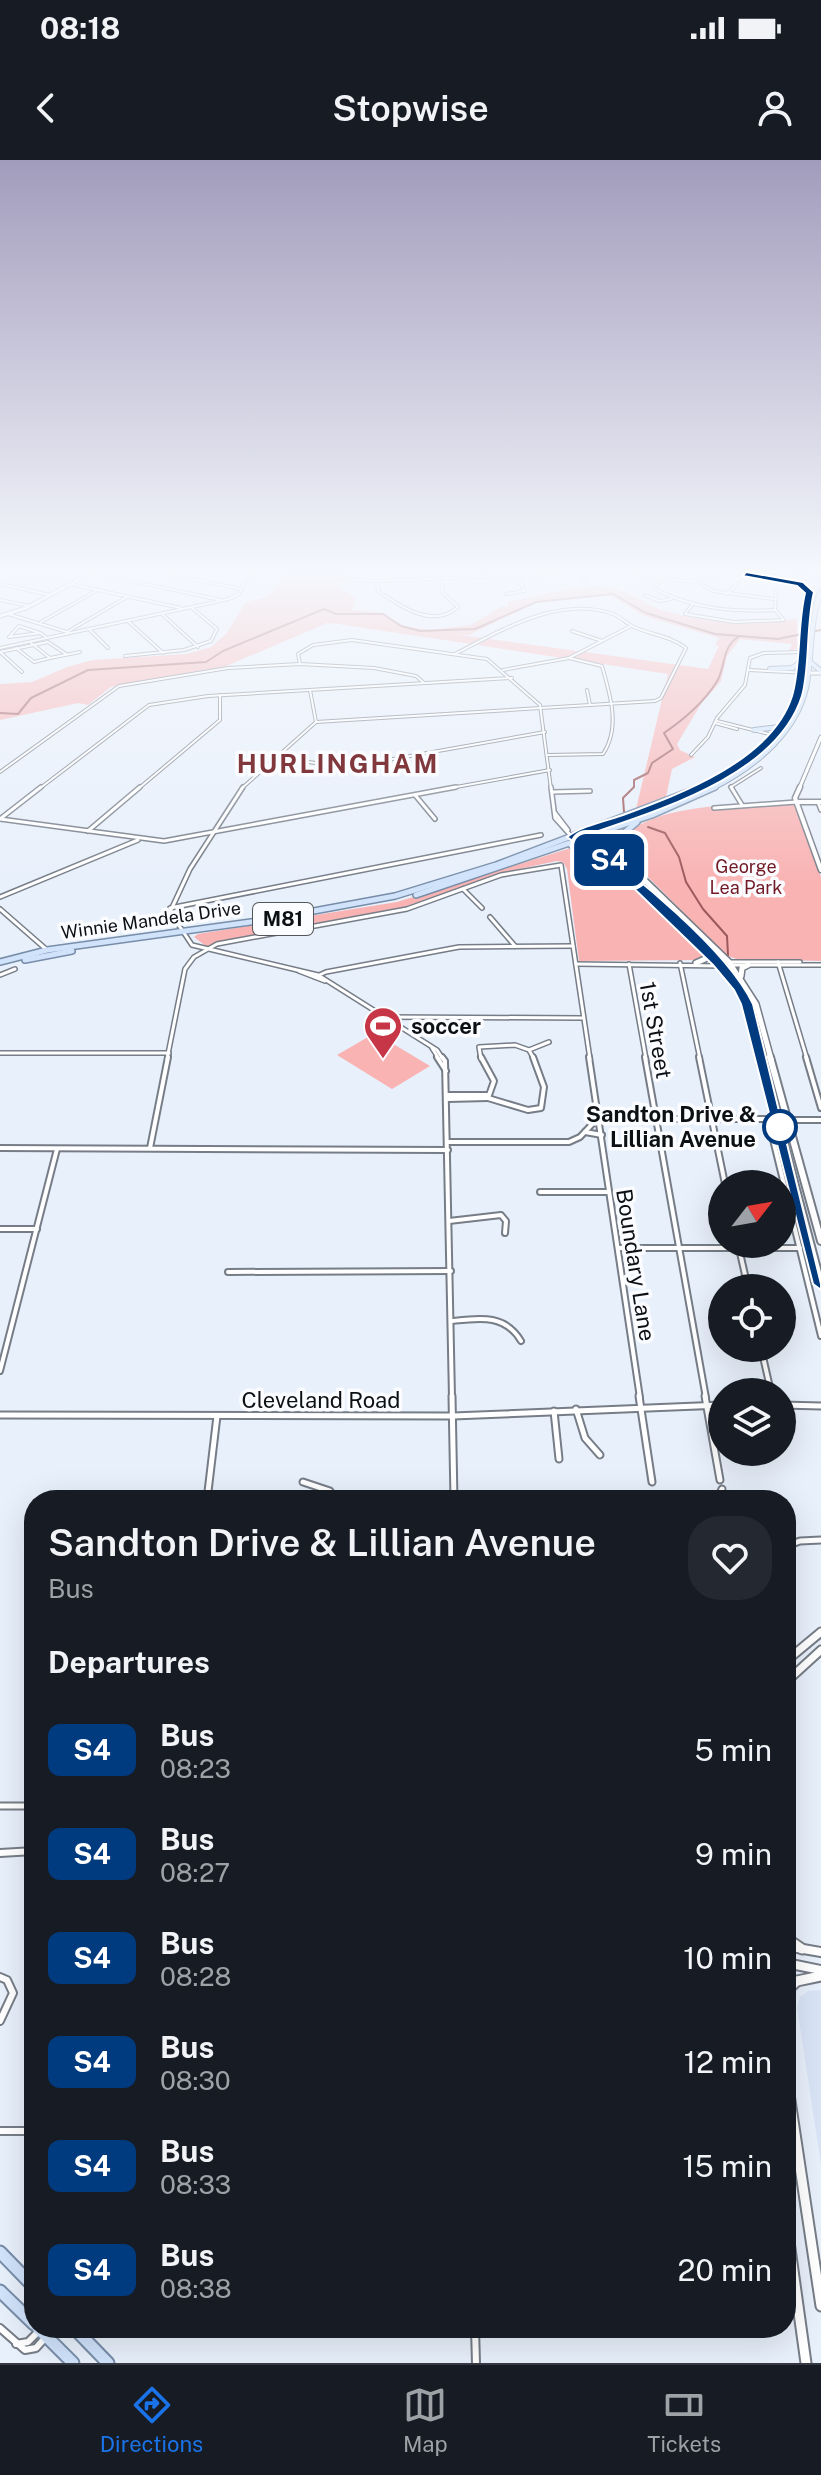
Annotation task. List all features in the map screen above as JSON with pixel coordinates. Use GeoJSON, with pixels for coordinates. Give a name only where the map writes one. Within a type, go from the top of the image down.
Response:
{"type":"FeatureCollection","features":[{"type":"Feature","properties":{"kind":"main road"},"geometry":{"type":"LineString","coordinates":[[795,677],[798,690]]}},
{"type":"Feature","properties":{"kind":"main road","name":"Winnie Mandela Drive"},"geometry":{"type":"LineString","coordinates":[[49,952],[402,899],[561,846],[699,789],[737,767],[776,737],[798,690],[799,677]]}},
{"type":"Feature","properties":{"kind":"main road","name":"Winnie Mandela Drive"},"geometry":{"type":"LineString","coordinates":[[0,965],[49,952],[156,934],[182,933],[397,895],[642,818],[729,778],[776,737],[799,711],[809,677]]}},
{"type":"Feature","properties":{"kind":"main road"},"geometry":{"type":"LineString","coordinates":[[765,743],[756,732],[781,726]]}},
{"type":"Feature","properties":{"kind":"main road"},"geometry":{"type":"LineString","coordinates":[[638,874],[619,844],[624,833],[642,818]]}},
{"type":"Feature","properties":{"kind":"main road"},"geometry":{"type":"LineString","coordinates":[[578,837],[624,873],[737,983],[747,1004],[821,1284]]}},
{"type":"Feature","properties":{"kind":"main road"},"geometry":{"type":"LineString","coordinates":[[578,837],[638,874],[741,976],[756,1004],[821,1241]]}},
{"type":"Feature","properties":{"kind":"main road"},"geometry":{"type":"LineString","coordinates":[[561,846],[579,845],[594,851]]}},
{"type":"Feature","properties":{"kind":"main road"},"geometry":{"type":"LineString","coordinates":[[156,934],[176,924],[192,929]]}},
{"type":"Feature","properties":{"kind":"main road"},"geometry":{"type":"LineString","coordinates":[[696,963],[705,959],[707,951]]}},
{"type":"Feature","properties":{"kind":"main road"},"geometry":{"type":"LineString","coordinates":[[741,976],[742,968],[748,965]]}},
{"type":"Feature","properties":{"kind":"main road"},"geometry":{"type":"LineString","coordinates":[[796,1653],[821,1632]]}},
{"type":"Feature","properties":{"kind":"main road"},"geometry":{"type":"LineString","coordinates":[[796,1673],[821,1650]]}},
{"type":"Feature","properties":{"kind":"main road"},"geometry":{"type":"LineString","coordinates":[[796,1945],[802,1949]]}},
{"type":"Feature","properties":{"kind":"main road"},"geometry":{"type":"LineString","coordinates":[[796,1982],[821,1973]]}},
{"type":"Feature","properties":{"kind":"main road"},"geometry":{"type":"LineString","coordinates":[[796,2140],[821,2306]]}},
{"type":"Feature","properties":{"kind":"main road"},"geometry":{"type":"LineString","coordinates":[[0,2252],[24,2277]]}},
{"type":"Feature","properties":{"kind":"main road"},"geometry":{"type":"LineString","coordinates":[[0,2291],[24,2314]]}},
{"type":"Feature","properties":{"kind":"main road"},"geometry":{"type":"LineString","coordinates":[[796,2292],[806,2363]]}},
{"type":"Feature","properties":{"kind":"main road"},"geometry":{"type":"LineString","coordinates":[[48,2338],[73,2363]]}},
{"type":"Feature","properties":{"kind":"main road"},"geometry":{"type":"LineString","coordinates":[[84,2338],[108,2363]]}},
{"type":"Feature","properties":{"kind":"street"},"geometry":{"type":"LineString","coordinates":[[0,772],[114,688],[180,677]]}},
{"type":"Feature","properties":{"kind":"street"},"geometry":{"type":"LineString","coordinates":[[417,677],[424,683]]}},
{"type":"Feature","properties":{"kind":"street"},"geometry":{"type":"LineString","coordinates":[[548,755],[606,753],[614,725],[604,677]]}},
{"type":"Feature","properties":{"kind":"street"},"geometry":{"type":"LineString","coordinates":[[454,1490],[446,1072],[430,1047],[331,982],[295,968],[192,945],[176,924],[170,908],[241,789],[316,722],[660,699],[672,677]]}},
{"type":"Feature","properties":{"kind":"street"},"geometry":{"type":"LineString","coordinates":[[691,755],[708,737],[745,685],[747,677]]}},
{"type":"Feature","properties":{"kind":"street"},"geometry":{"type":"LineString","coordinates":[[0,819],[146,706],[220,695],[512,678],[541,708],[555,813],[559,825],[578,837]]}},
{"type":"Feature","properties":{"kind":"street"},"geometry":{"type":"LineString","coordinates":[[310,690],[316,722]]}},
{"type":"Feature","properties":{"kind":"street"},"geometry":{"type":"LineString","coordinates":[[587,690],[590,705]]}},
{"type":"Feature","properties":{"kind":"street"},"geometry":{"type":"LineString","coordinates":[[88,831],[220,720],[220,695]]}},
{"type":"Feature","properties":{"kind":"street"},"geometry":{"type":"LineString","coordinates":[[716,722],[776,737]]}},
{"type":"Feature","properties":{"kind":"street"},"geometry":{"type":"LineString","coordinates":[[276,758],[351,767],[545,732]]}},
{"type":"Feature","properties":{"kind":"street"},"geometry":{"type":"LineString","coordinates":[[821,737],[796,802],[821,870]]}},
{"type":"Feature","properties":{"kind":"street"},"geometry":{"type":"LineString","coordinates":[[742,805],[731,787],[761,768]]}},
{"type":"Feature","properties":{"kind":"street"},"geometry":{"type":"LineString","coordinates":[[0,819],[164,841],[550,771]]}},
{"type":"Feature","properties":{"kind":"street"},"geometry":{"type":"LineString","coordinates":[[553,792],[590,791]]}},
{"type":"Feature","properties":{"kind":"street"},"geometry":{"type":"LineString","coordinates":[[415,795],[435,819]]}},
{"type":"Feature","properties":{"kind":"street"},"geometry":{"type":"LineString","coordinates":[[714,808],[820,802],[821,810]]}},
{"type":"Feature","properties":{"kind":"street"},"geometry":{"type":"LineString","coordinates":[[555,813],[562,824],[578,837]]}},
{"type":"Feature","properties":{"kind":"street"},"geometry":{"type":"LineString","coordinates":[[170,908],[541,835]]}},
{"type":"Feature","properties":{"kind":"street"},"geometry":{"type":"LineString","coordinates":[[0,897],[140,839]]}},
{"type":"Feature","properties":{"kind":"street","name":"Boundary Lane"},"geometry":{"type":"LineString","coordinates":[[463,889],[507,873],[561,865],[652,1482]]}},
{"type":"Feature","properties":{"kind":"street"},"geometry":{"type":"LineString","coordinates":[[150,1148],[186,965],[207,949],[221,943],[396,911],[463,889],[482,908]]}},
{"type":"Feature","properties":{"kind":"street"},"geometry":{"type":"LineString","coordinates":[[0,909],[49,952]]}},
{"type":"Feature","properties":{"kind":"street"},"geometry":{"type":"LineString","coordinates":[[490,917],[512,946]]}},
{"type":"Feature","properties":{"kind":"street"},"geometry":{"type":"LineString","coordinates":[[316,976],[452,948],[573,946]]}},
{"type":"Feature","properties":{"kind":"street"},"geometry":{"type":"LineString","coordinates":[[680,963],[722,1170]]}},
{"type":"Feature","properties":{"kind":"street","name":"1st Street"},"geometry":{"type":"LineString","coordinates":[[629,964],[720,1480]]}},
{"type":"Feature","properties":{"kind":"street"},"geometry":{"type":"LineString","coordinates":[[730,964],[779,964]]}},
{"type":"Feature","properties":{"kind":"street"},"geometry":{"type":"LineString","coordinates":[[779,964],[821,1108]]}},
{"type":"Feature","properties":{"kind":"street"},"geometry":{"type":"LineString","coordinates":[[575,965],[821,964]]}},
{"type":"Feature","properties":{"kind":"street"},"geometry":{"type":"LineString","coordinates":[[0,975],[15,969]]}},
{"type":"Feature","properties":{"kind":"street"},"geometry":{"type":"LineString","coordinates":[[384,1017],[582,1018]]}},
{"type":"Feature","properties":{"kind":"street"},"geometry":{"type":"LineString","coordinates":[[488,1096],[495,1086],[494,1075],[480,1059],[479,1047],[503,1044],[529,1050],[549,1042]]}},
{"type":"Feature","properties":{"kind":"street"},"geometry":{"type":"LineString","coordinates":[[447,1097],[488,1096],[528,1110],[544,1105],[544,1086],[529,1050]]}},
{"type":"Feature","properties":{"kind":"street"},"geometry":{"type":"LineString","coordinates":[[0,1053],[169,1053]]}},
{"type":"Feature","properties":{"kind":"street"},"geometry":{"type":"LineString","coordinates":[[448,1142],[565,1142],[585,1132],[597,1119],[777,1119]]}},
{"type":"Feature","properties":{"kind":"street"},"geometry":{"type":"LineString","coordinates":[[768,1119],[821,1336]]}},
{"type":"Feature","properties":{"kind":"street"},"geometry":{"type":"LineString","coordinates":[[788,1120],[821,1120]]}},
{"type":"Feature","properties":{"kind":"street"},"geometry":{"type":"LineString","coordinates":[[585,1132],[602,1135]]}},
{"type":"Feature","properties":{"kind":"street"},"geometry":{"type":"LineString","coordinates":[[0,1148],[448,1150]]}},
{"type":"Feature","properties":{"kind":"street"},"geometry":{"type":"LineString","coordinates":[[0,1371],[57,1149]]}},
{"type":"Feature","properties":{"kind":"street"},"geometry":{"type":"LineString","coordinates":[[540,1192],[608,1192]]}},
{"type":"Feature","properties":{"kind":"street"},"geometry":{"type":"LineString","coordinates":[[449,1221],[474,1219],[485,1214],[501,1215],[506,1221],[505,1233]]}},
{"type":"Feature","properties":{"kind":"street"},"geometry":{"type":"LineString","coordinates":[[0,1229],[37,1229]]}},
{"type":"Feature","properties":{"kind":"street"},"geometry":{"type":"LineString","coordinates":[[618,1248],[708,1248]]}},
{"type":"Feature","properties":{"kind":"street"},"geometry":{"type":"LineString","coordinates":[[796,1248],[800,1248]]}},
{"type":"Feature","properties":{"kind":"street"},"geometry":{"type":"LineString","coordinates":[[228,1272],[451,1271]]}},
{"type":"Feature","properties":{"kind":"street"},"geometry":{"type":"LineString","coordinates":[[452,1321],[488,1316],[516,1332],[521,1341]]}},
{"type":"Feature","properties":{"kind":"street","name":"Cleveland Road"},"geometry":{"type":"LineString","coordinates":[[0,1415],[453,1416],[705,1405]]}},
{"type":"Feature","properties":{"kind":"street"},"geometry":{"type":"LineString","coordinates":[[796,1405],[821,1406]]}},
{"type":"Feature","properties":{"kind":"street"},"geometry":{"type":"LineString","coordinates":[[576,1409],[585,1438],[600,1455]]}},
{"type":"Feature","properties":{"kind":"street"},"geometry":{"type":"LineString","coordinates":[[554,1411],[559,1459]]}},
{"type":"Feature","properties":{"kind":"street"},"geometry":{"type":"LineString","coordinates":[[208,1490],[217,1416]]}},
{"type":"Feature","properties":{"kind":"street"},"geometry":{"type":"LineString","coordinates":[[303,1482],[327,1490]]}},
{"type":"Feature","properties":{"kind":"street"},"geometry":{"type":"LineString","coordinates":[[796,1542],[821,1540]]}},
{"type":"Feature","properties":{"kind":"street"},"geometry":{"type":"LineString","coordinates":[[0,1806],[24,1806]]}},
{"type":"Feature","properties":{"kind":"street"},"geometry":{"type":"LineString","coordinates":[[0,1853],[24,1852]]}},
{"type":"Feature","properties":{"kind":"street"},"geometry":{"type":"LineString","coordinates":[[796,1948],[821,1952]]}},
{"type":"Feature","properties":{"kind":"street"},"geometry":{"type":"LineString","coordinates":[[796,1966],[821,1973]]}},
{"type":"Feature","properties":{"kind":"street"},"geometry":{"type":"LineString","coordinates":[[0,1977],[7,1980],[13,1993],[0,2021]]}},
{"type":"Feature","properties":{"kind":"street"},"geometry":{"type":"LineString","coordinates":[[0,2131],[24,2131]]}},
{"type":"Feature","properties":{"kind":"street"},"geometry":{"type":"LineString","coordinates":[[0,2328],[21,2349],[32,2349],[37,2338]]}},
{"type":"Feature","properties":{"kind":"street"},"geometry":{"type":"LineString","coordinates":[[475,2338],[476,2363]]}},
{"type":"Feature","properties":{"kind":"shaded area"},"geometry":{"type":"Polygon","coordinates":[[[821,1990],[821,2165],[797,2007],[800,1997],[808,1991],[821,1990]]]}},
{"type":"Feature","properties":{"kind":"green space"},"geometry":{"type":"Polygon","coordinates":[[[44,677],[169,677],[111,687],[88,705],[78,703],[0,720],[0,684],[32,682],[44,677]]]}},
{"type":"Feature","properties":{"kind":"green space"},"geometry":{"type":"Polygon","coordinates":[[[667,677],[722,677],[677,744],[680,750],[695,757],[672,769],[666,797],[636,809],[667,677]]]}},
{"type":"Feature","properties":{"kind":"green space","name":"George Lea Park"},"geometry":{"type":"Polygon","coordinates":[[[794,802],[821,877],[821,961],[737,959],[727,956],[629,858],[623,836],[660,816],[681,811],[794,802]]]}},
{"type":"Feature","properties":{"kind":"green space"},"geometry":{"type":"Polygon","coordinates":[[[574,847],[586,851],[619,874],[700,950],[703,957],[697,960],[579,961],[567,869],[563,862],[557,861],[504,872],[404,907],[207,947],[194,937],[397,902],[574,847]]]}},
{"type":"Feature","properties":{"kind":"green space","name":"soccer"},"geometry":{"type":"Polygon","coordinates":[[[375,1033],[430,1066],[392,1089],[337,1055],[375,1033]]]}},
{"type":"Feature","properties":{"kind":"waterway"},"geometry":{"type":"LineString","coordinates":[[0,713],[18,714],[31,698],[74,677]]}},
{"type":"Feature","properties":{"kind":"waterway"},"geometry":{"type":"LineString","coordinates":[[624,812],[623,798],[634,787],[634,780],[648,773],[652,763],[673,749],[664,733],[692,711],[719,677]]}},
{"type":"Feature","properties":{"kind":"waterway"},"geometry":{"type":"LineString","coordinates":[[648,827],[665,833],[679,857],[686,882],[703,909],[727,936],[728,955]]}},
{"type":"Feature","properties":{"kind":"bus line","name":"S4"},"geometry":{"type":"LineString","coordinates":[[800,677],[798,694],[787,718],[747,760],[675,799],[572,837],[624,873],[737,983],[747,1004],[821,1284]]}},
{"type":"Feature","properties":{"kind":"place","name":"soccer"},"geometry":{"type":"Point","coordinates":[383,1060]}},
{"type":"Feature","properties":{"kind":"place","name":"Sandton Drive & Lillian Avenue"},"geometry":{"type":"Point","coordinates":[780,1127]}},
{"type":"Feature","properties":{"kind":"district","name":"HURLINGHAM"},"geometry":{"type":"Point","coordinates":[338,763]}}]}
